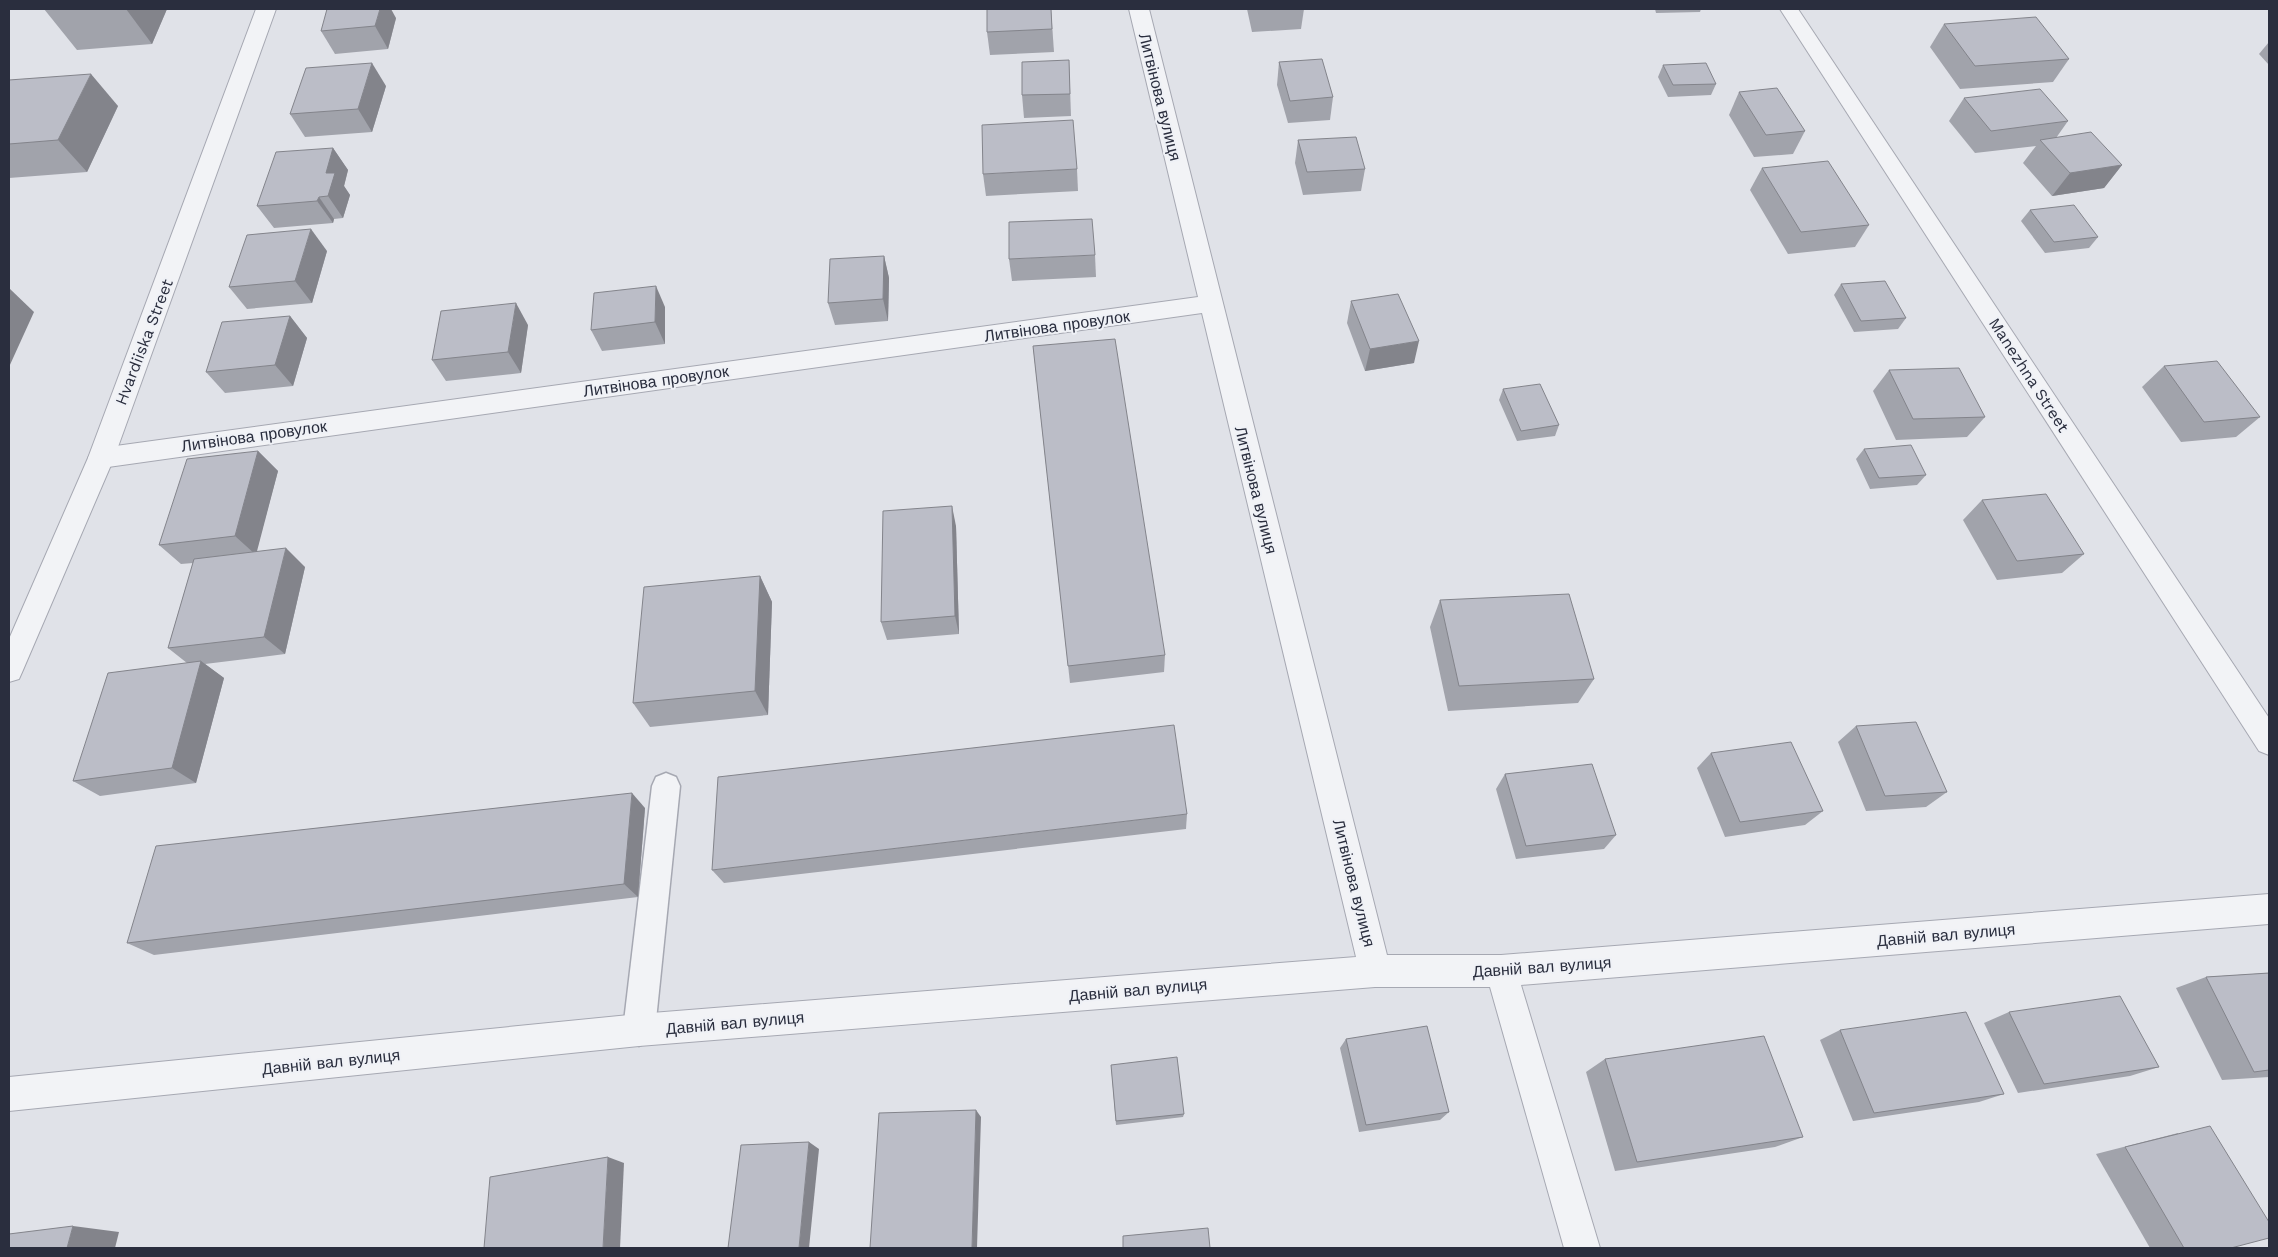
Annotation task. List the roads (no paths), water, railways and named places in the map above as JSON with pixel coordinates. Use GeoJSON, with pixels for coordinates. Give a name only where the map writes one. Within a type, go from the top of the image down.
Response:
{"type":"FeatureCollection","features":[{"type":"Feature","properties":{"kind":"street","name":"Hvardiiska Street"},"geometry":{"type":"LineString","coordinates":[[9,670],[101,458],[196,205],[266,9]]}},
{"type":"Feature","properties":{"kind":"street","name":"Литвінова вулиця"},"geometry":{"type":"LineString","coordinates":[[1139,9],[1375,971]]}},
{"type":"Feature","properties":{"kind":"street","name":"Manezhna Street"},"geometry":{"type":"LineString","coordinates":[[1789,9],[2269,742]]}},
{"type":"Feature","properties":{"kind":"street","name":"Литвінова провулок"},"geometry":{"type":"LineString","coordinates":[[101,458],[1210,304]]}},
{"type":"Feature","properties":{"kind":"street","name":"Давній вал вулиця"},"geometry":{"type":"LineString","coordinates":[[9,1094],[639,1030],[1375,971],[1501,971],[2269,909]]}},
{"type":"Feature","properties":{"kind":"street"},"geometry":{"type":"LineString","coordinates":[[1501,971],[1582,1248]]}},
{"type":"Feature","properties":{"kind":"lane"},"geometry":{"type":"LineString","coordinates":[[639,1030],[666,786]]}}]}
